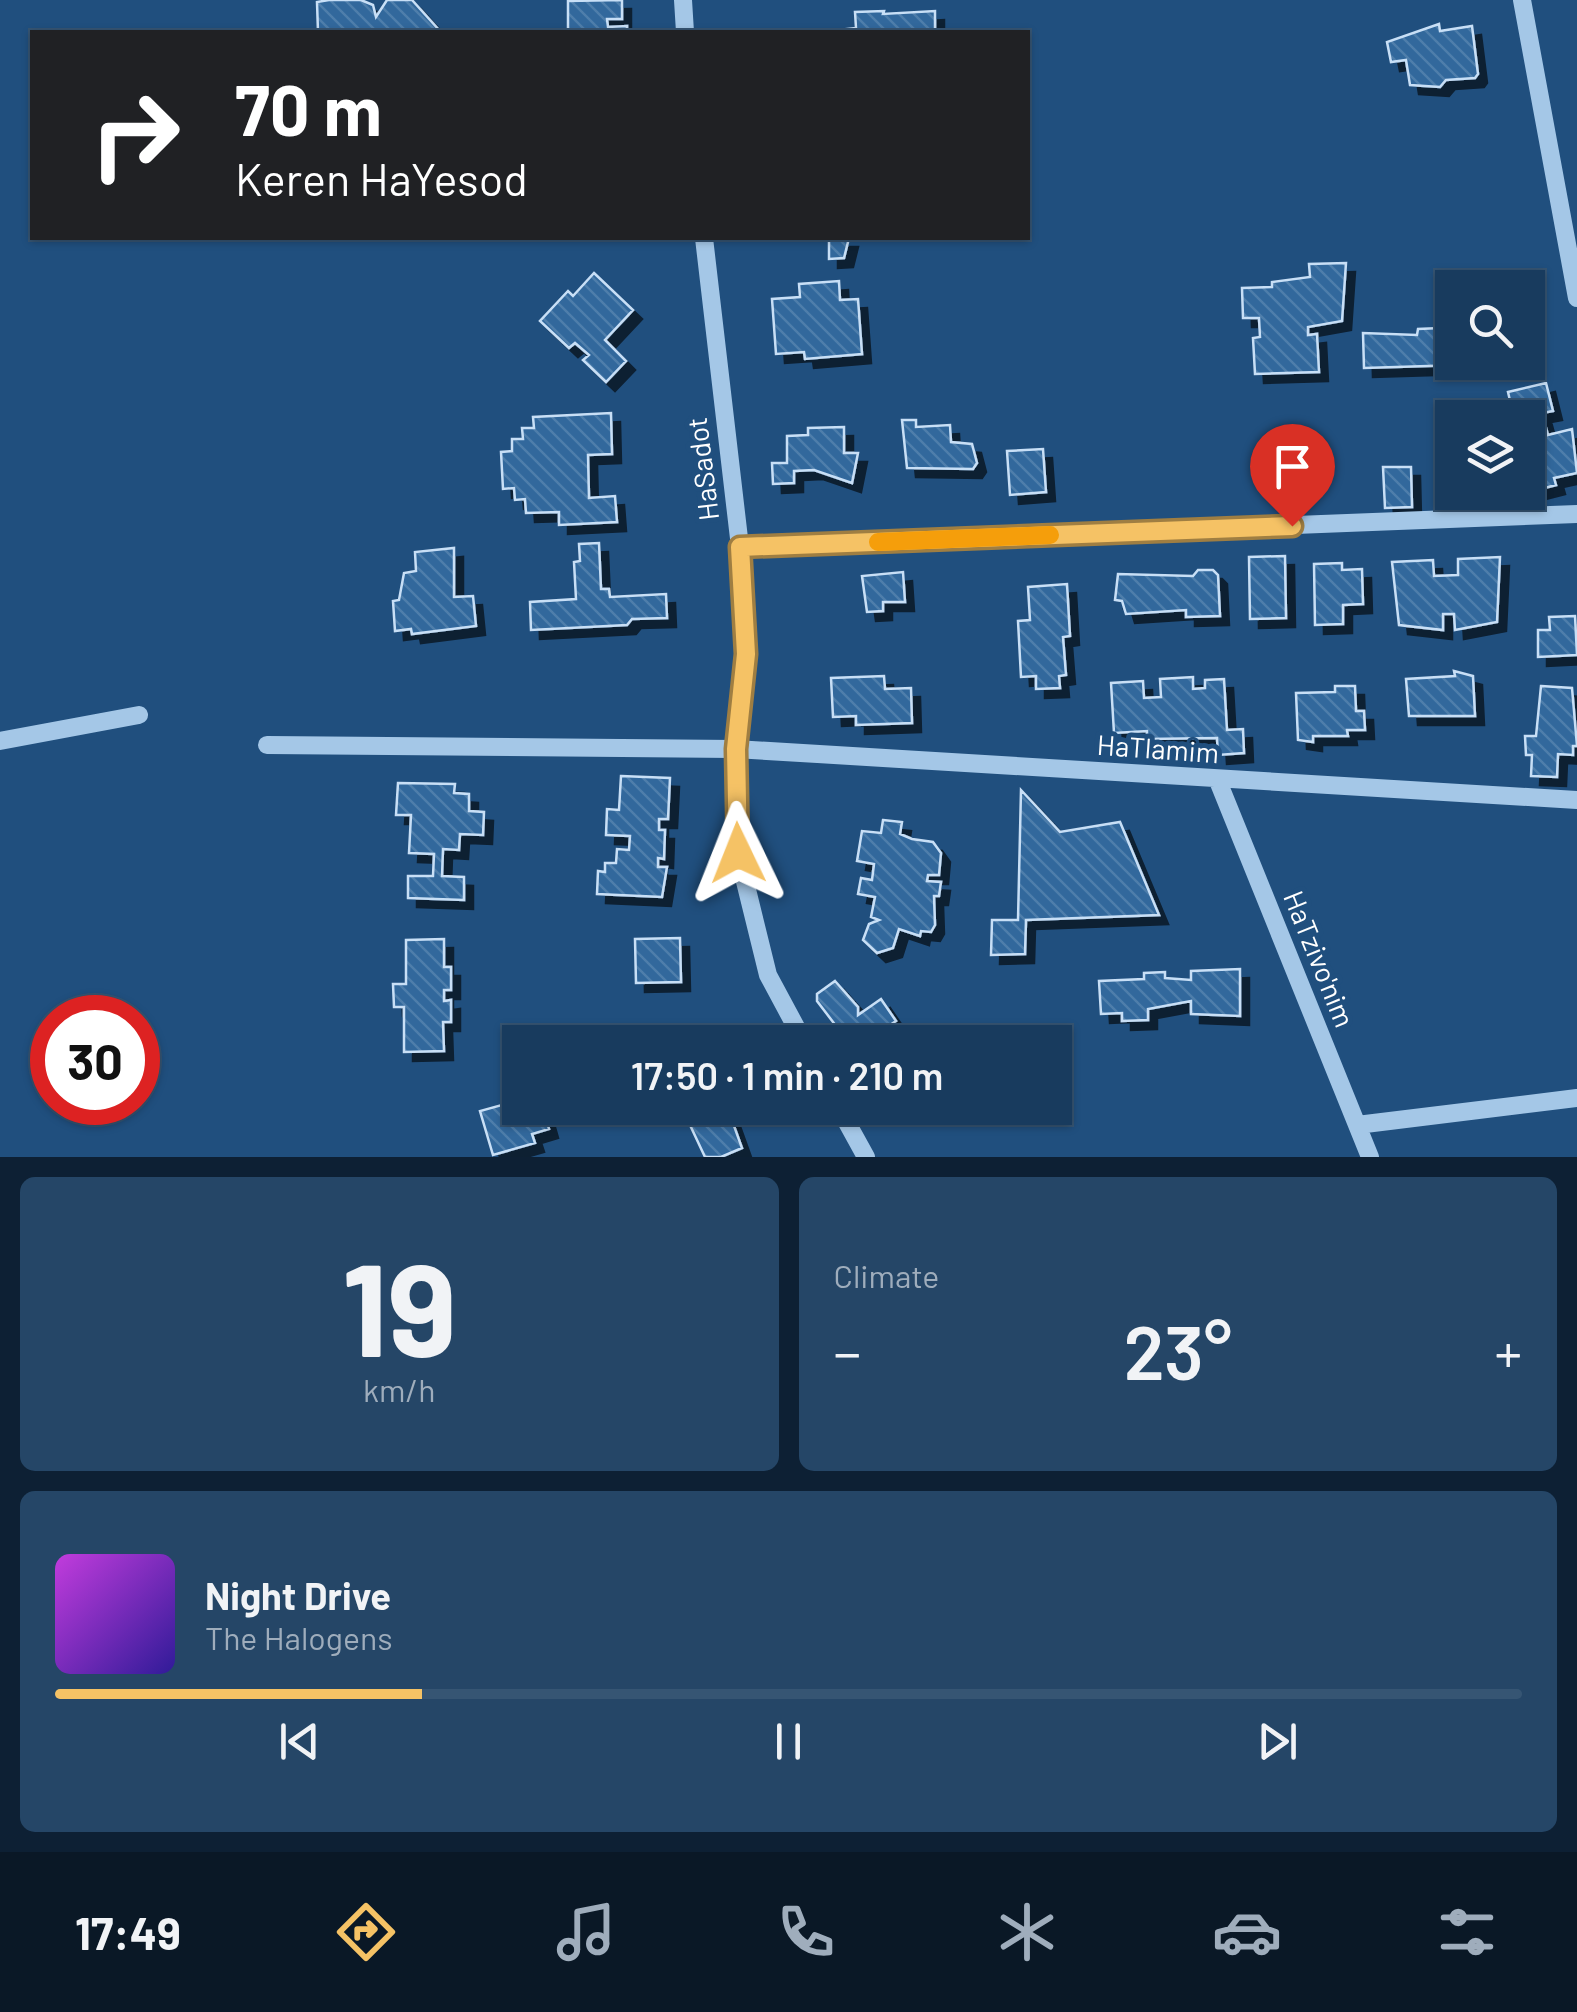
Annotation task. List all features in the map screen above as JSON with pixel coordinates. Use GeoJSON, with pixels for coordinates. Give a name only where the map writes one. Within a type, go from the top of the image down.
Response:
{"type":"FeatureCollection","features":[{"type":"Feature","properties":{"kind":"street"},"geometry":{"type":"LineString","coordinates":[[684,0],[684,30]]}},
{"type":"Feature","properties":{"kind":"street"},"geometry":{"type":"LineString","coordinates":[[1522,0],[1577,298]]}},
{"type":"Feature","properties":{"kind":"street","name":"HaSadot"},"geometry":{"type":"LineString","coordinates":[[704,240],[740,547],[746,654],[736,749],[738,853],[768,975],[795,1025]]}},
{"type":"Feature","properties":{"kind":"street"},"geometry":{"type":"LineString","coordinates":[[740,547],[1577,514]]}},
{"type":"Feature","properties":{"kind":"street"},"geometry":{"type":"LineString","coordinates":[[0,741],[138,715]]}},
{"type":"Feature","properties":{"kind":"street","name":"HaTlamim"},"geometry":{"type":"LineString","coordinates":[[267,745],[736,749],[1577,800]]}},
{"type":"Feature","properties":{"kind":"street","name":"HaTzivo'nim"},"geometry":{"type":"LineString","coordinates":[[1218,781],[1370,1157]]}},
{"type":"Feature","properties":{"kind":"street"},"geometry":{"type":"LineString","coordinates":[[1356,1125],[1577,1098]]}},
{"type":"Feature","properties":{"kind":"street"},"geometry":{"type":"LineString","coordinates":[[848,1125],[866,1157]]}},
{"type":"Feature","properties":{"kind":"building"},"geometry":{"type":"Polygon","coordinates":[[[361,0],[373,5],[376,17],[387,0],[412,0],[439,30],[318,30],[317,2],[361,0]]]}},
{"type":"Feature","properties":{"kind":"building"},"geometry":{"type":"Polygon","coordinates":[[[622,0],[622,19],[607,19],[608,27],[627,26],[627,30],[568,30],[568,1],[622,0]]]}},
{"type":"Feature","properties":{"kind":"building"},"geometry":{"type":"Polygon","coordinates":[[[935,11],[935,30],[838,30],[856,28],[855,12],[935,11]]]}},
{"type":"Feature","properties":{"kind":"building"},"geometry":{"type":"Polygon","coordinates":[[[1439,24],[1440,31],[1472,26],[1478,74],[1475,78],[1446,80],[1440,87],[1410,85],[1406,60],[1391,62],[1387,42],[1439,24]]]}},
{"type":"Feature","properties":{"kind":"building"},"geometry":{"type":"Polygon","coordinates":[[[829,240],[848,240],[844,258],[829,259],[829,240]]]}},
{"type":"Feature","properties":{"kind":"building"},"geometry":{"type":"Polygon","coordinates":[[[1346,263],[1342,321],[1308,327],[1308,335],[1317,334],[1319,372],[1255,374],[1253,338],[1260,337],[1259,318],[1243,318],[1242,288],[1272,287],[1272,282],[1310,277],[1309,264],[1346,263]]]}},
{"type":"Feature","properties":{"kind":"building"},"geometry":{"type":"Polygon","coordinates":[[[594,273],[633,310],[605,340],[626,361],[606,382],[583,360],[589,355],[575,343],[569,348],[540,321],[568,291],[573,296],[594,273]]]}},
{"type":"Feature","properties":{"kind":"building"},"geometry":{"type":"Polygon","coordinates":[[[839,281],[840,300],[858,299],[862,354],[805,359],[804,352],[776,354],[772,299],[800,297],[799,284],[839,281]]]}},
{"type":"Feature","properties":{"kind":"building"},"geometry":{"type":"Polygon","coordinates":[[[1435,328],[1435,366],[1364,368],[1363,333],[1417,335],[1418,329],[1435,328]]]}},
{"type":"Feature","properties":{"kind":"building"},"geometry":{"type":"Polygon","coordinates":[[[1546,383],[1553,411],[1545,412],[1545,400],[1510,400],[1508,392],[1546,383]]]}},
{"type":"Feature","properties":{"kind":"building"},"geometry":{"type":"Polygon","coordinates":[[[611,413],[612,454],[588,455],[589,498],[615,496],[617,522],[559,525],[559,512],[526,513],[525,499],[515,500],[514,488],[503,489],[501,452],[512,451],[512,439],[523,439],[522,428],[534,428],[533,417],[611,413]]]}},
{"type":"Feature","properties":{"kind":"building"},"geometry":{"type":"Polygon","coordinates":[[[902,420],[916,420],[916,427],[950,425],[951,442],[972,444],[977,463],[973,469],[907,468],[902,420]]]}},
{"type":"Feature","properties":{"kind":"building"},"geometry":{"type":"Polygon","coordinates":[[[1545,424],[1548,435],[1572,429],[1577,473],[1554,478],[1556,485],[1545,488],[1545,424]]]}},
{"type":"Feature","properties":{"kind":"building"},"geometry":{"type":"Polygon","coordinates":[[[844,427],[844,453],[858,453],[852,483],[814,470],[794,471],[794,483],[773,484],[772,463],[787,463],[787,436],[808,435],[808,428],[844,427]]]}},
{"type":"Feature","properties":{"kind":"building"},"geometry":{"type":"Polygon","coordinates":[[[1043,449],[1046,492],[1010,495],[1007,451],[1043,449]]]}},
{"type":"Feature","properties":{"kind":"building"},"geometry":{"type":"Polygon","coordinates":[[[1383,467],[1411,467],[1412,507],[1385,508],[1383,467]]]}},
{"type":"Feature","properties":{"kind":"building"},"geometry":{"type":"Polygon","coordinates":[[[599,543],[601,589],[609,589],[610,597],[666,594],[667,618],[632,619],[627,625],[531,630],[530,602],[576,599],[574,562],[580,561],[579,544],[599,543]]]}},
{"type":"Feature","properties":{"kind":"building"},"geometry":{"type":"Polygon","coordinates":[[[454,548],[454,597],[473,596],[476,626],[412,634],[411,629],[395,631],[393,601],[399,600],[404,573],[416,571],[415,552],[454,548]]]}},
{"type":"Feature","properties":{"kind":"building"},"geometry":{"type":"Polygon","coordinates":[[[1285,556],[1286,618],[1250,619],[1249,557],[1285,556]]]}},
{"type":"Feature","properties":{"kind":"building"},"geometry":{"type":"Polygon","coordinates":[[[1500,557],[1497,622],[1455,630],[1454,614],[1443,614],[1443,630],[1399,625],[1392,562],[1433,560],[1434,576],[1458,575],[1458,559],[1500,557]]]}},
{"type":"Feature","properties":{"kind":"building"},"geometry":{"type":"Polygon","coordinates":[[[1342,563],[1342,570],[1362,569],[1363,604],[1343,605],[1343,624],[1315,625],[1314,564],[1342,563]]]}},
{"type":"Feature","properties":{"kind":"building"},"geometry":{"type":"Polygon","coordinates":[[[1198,570],[1213,570],[1218,575],[1220,616],[1186,617],[1186,610],[1126,614],[1122,601],[1115,600],[1118,574],[1193,576],[1198,570]]]}},
{"type":"Feature","properties":{"kind":"building"},"geometry":{"type":"Polygon","coordinates":[[[903,572],[905,602],[883,602],[883,611],[867,612],[862,576],[903,572]]]}},
{"type":"Feature","properties":{"kind":"building"},"geometry":{"type":"Polygon","coordinates":[[[1067,584],[1070,636],[1063,637],[1066,675],[1059,676],[1060,688],[1036,689],[1036,676],[1021,677],[1018,621],[1030,620],[1028,587],[1067,584]]]}},
{"type":"Feature","properties":{"kind":"building"},"geometry":{"type":"Polygon","coordinates":[[[1575,616],[1577,655],[1538,657],[1538,630],[1550,630],[1549,617],[1575,616]]]}},
{"type":"Feature","properties":{"kind":"building"},"geometry":{"type":"Polygon","coordinates":[[[1454,671],[1473,676],[1475,716],[1409,716],[1406,679],[1455,676],[1454,671]]]}},
{"type":"Feature","properties":{"kind":"building"},"geometry":{"type":"Polygon","coordinates":[[[884,676],[885,689],[911,688],[912,723],[856,725],[856,716],[833,717],[831,678],[884,676]]]}},
{"type":"Feature","properties":{"kind":"building"},"geometry":{"type":"Polygon","coordinates":[[[1193,677],[1193,689],[1205,688],[1205,680],[1224,679],[1227,730],[1243,729],[1244,753],[1218,755],[1217,738],[1147,739],[1147,731],[1114,733],[1111,683],[1143,681],[1144,698],[1161,697],[1160,679],[1193,677]]]}},
{"type":"Feature","properties":{"kind":"building"},"geometry":{"type":"Polygon","coordinates":[[[1335,686],[1355,686],[1356,711],[1364,711],[1365,730],[1347,730],[1348,736],[1313,736],[1313,742],[1298,740],[1296,693],[1335,692],[1335,686]]]}},
{"type":"Feature","properties":{"kind":"building"},"geometry":{"type":"Polygon","coordinates":[[[1541,686],[1572,688],[1577,746],[1573,746],[1573,755],[1558,754],[1557,777],[1531,776],[1532,755],[1526,755],[1525,736],[1536,736],[1541,686]]]}},
{"type":"Feature","properties":{"kind":"building"},"geometry":{"type":"Polygon","coordinates":[[[621,776],[670,778],[668,819],[659,819],[659,830],[665,830],[664,859],[658,858],[658,867],[667,867],[662,897],[597,894],[598,871],[605,872],[605,863],[616,863],[617,849],[629,850],[630,836],[606,835],[607,809],[619,810],[621,776]]]}},
{"type":"Feature","properties":{"kind":"building"},"geometry":{"type":"Polygon","coordinates":[[[398,783],[455,784],[454,793],[469,794],[469,811],[484,812],[483,835],[460,834],[459,850],[443,849],[442,876],[464,877],[464,900],[408,898],[408,876],[433,876],[434,854],[409,853],[411,815],[396,815],[398,783]]]}},
{"type":"Feature","properties":{"kind":"building"},"geometry":{"type":"Polygon","coordinates":[[[1021,790],[1060,832],[1120,822],[1159,915],[1026,920],[1025,954],[991,955],[992,920],[1018,920],[1021,790]]]}},
{"type":"Feature","properties":{"kind":"building"},"geometry":{"type":"Polygon","coordinates":[[[883,820],[902,822],[900,834],[933,842],[941,853],[939,875],[928,875],[927,881],[941,882],[939,896],[934,896],[935,925],[931,932],[921,931],[920,936],[899,929],[893,948],[877,953],[863,940],[869,924],[879,920],[871,917],[875,897],[858,894],[861,878],[872,880],[874,864],[857,861],[862,831],[881,833],[883,820]]]}},
{"type":"Feature","properties":{"kind":"building"},"geometry":{"type":"Polygon","coordinates":[[[680,938],[681,982],[636,983],[635,939],[680,938]]]}},
{"type":"Feature","properties":{"kind":"building"},"geometry":{"type":"Polygon","coordinates":[[[444,939],[444,967],[451,967],[451,990],[444,990],[444,1001],[451,1000],[451,1022],[443,1022],[444,1051],[404,1052],[404,1007],[394,1007],[393,984],[406,984],[406,940],[444,939]]]}},
{"type":"Feature","properties":{"kind":"building"},"geometry":{"type":"Polygon","coordinates":[[[1240,969],[1240,1016],[1191,1014],[1191,1001],[1148,1009],[1148,1020],[1122,1021],[1122,1013],[1101,1014],[1099,981],[1144,979],[1144,973],[1165,972],[1165,978],[1191,980],[1191,971],[1240,969]]]}},
{"type":"Feature","properties":{"kind":"building"},"geometry":{"type":"Polygon","coordinates":[[[835,981],[858,1007],[858,1015],[881,999],[896,1021],[890,1025],[835,1025],[817,1001],[817,994],[835,981]]]}},
{"type":"Feature","properties":{"kind":"building"},"geometry":{"type":"Polygon","coordinates":[[[502,1105],[502,1125],[548,1125],[549,1129],[532,1134],[535,1143],[493,1155],[480,1111],[502,1105]]]}},
{"type":"Feature","properties":{"kind":"building"},"geometry":{"type":"Polygon","coordinates":[[[690,1125],[734,1125],[742,1148],[721,1157],[705,1157],[690,1125]]]}},
{"type":"Feature","properties":{"kind":"slow traffic"},"geometry":{"type":"LineString","coordinates":[[878,542],[1050,535]]}},
{"type":"Feature","properties":{"kind":"route"},"geometry":{"type":"LineString","coordinates":[[738,853],[736,749],[746,654],[740,547],[1292,526]]}}]}
